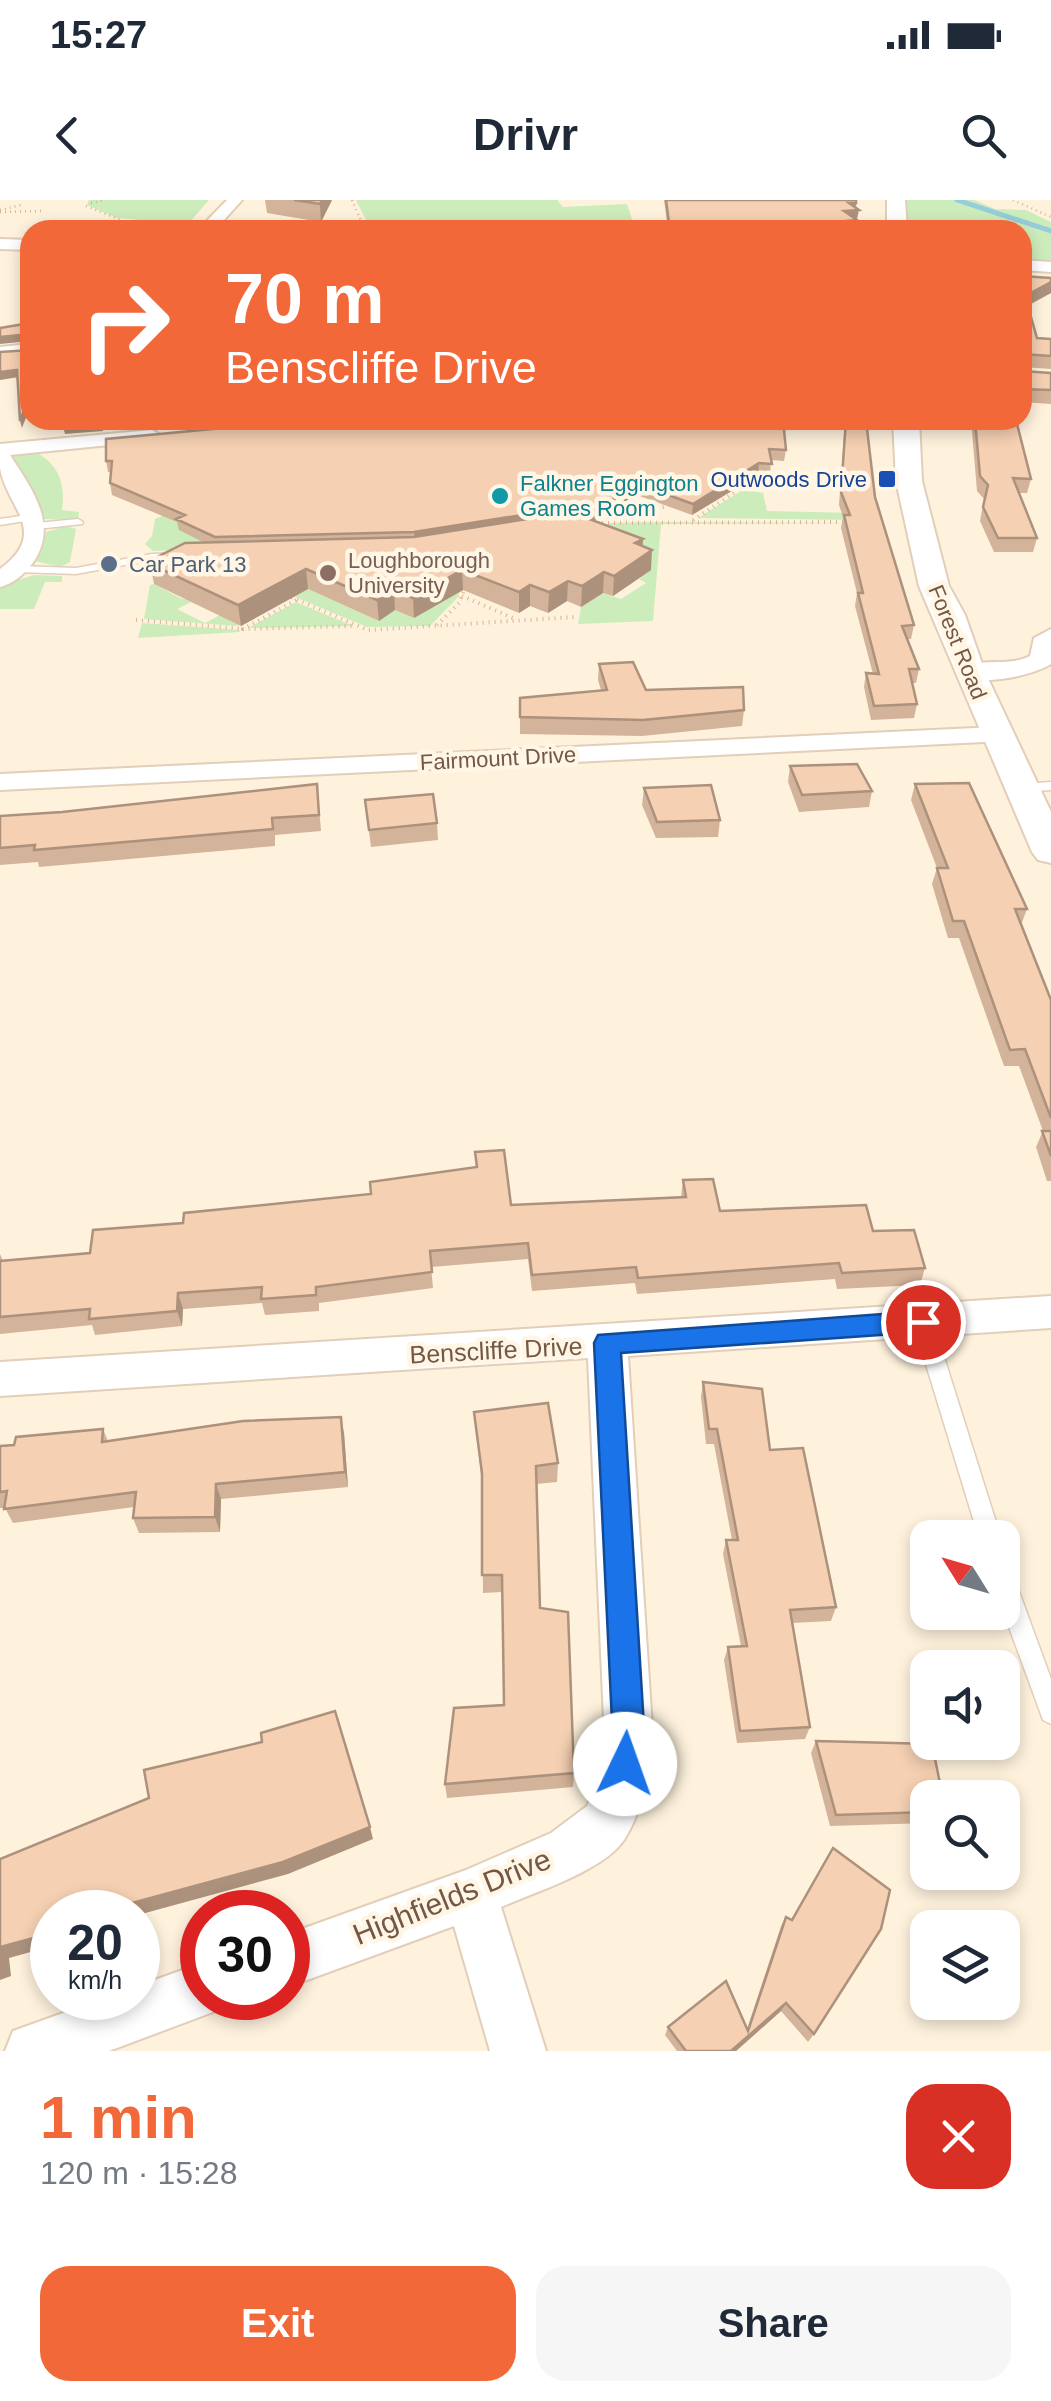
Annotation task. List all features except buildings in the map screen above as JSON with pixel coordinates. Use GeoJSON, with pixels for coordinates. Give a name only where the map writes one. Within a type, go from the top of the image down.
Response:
{"type":"FeatureCollection","features":[{"type":"Feature","properties":{"kind":"street"},"geometry":{"type":"LineString","coordinates":[[216,220],[235,200]]}},
{"type":"Feature","properties":{"kind":"street","name":"Forest Road"},"geometry":{"type":"LineString","coordinates":[[906,430],[908,482],[934,586],[950,615],[996,735],[1036,787],[1051,852]]}},
{"type":"Feature","properties":{"kind":"street"},"geometry":{"type":"LineString","coordinates":[[9,574],[36,521],[0,453],[164,435]]}},
{"type":"Feature","properties":{"kind":"street"},"geometry":{"type":"LineString","coordinates":[[969,672],[1025,669],[1042,658],[1042,643],[1051,636]]}},
{"type":"Feature","properties":{"kind":"street","name":"Fairmount Drive"},"geometry":{"type":"LineString","coordinates":[[0,782],[996,735]]}},
{"type":"Feature","properties":{"kind":"street","name":"Benscliffe Drive"},"geometry":{"type":"LineString","coordinates":[[0,1379],[1051,1312]]}},
{"type":"Feature","properties":{"kind":"street","name":"Highfields Drive"},"geometry":{"type":"LineString","coordinates":[[310,1952],[470,1894],[569,1850],[605,1824],[621,1786],[629,1743],[607,1343]]}},
{"type":"Feature","properties":{"kind":"street"},"geometry":{"type":"LineString","coordinates":[[470,1894],[518,2051]]}},
{"type":"Feature","properties":{"kind":"street"},"geometry":{"type":"LineString","coordinates":[[33,2051],[180,1998]]}},
{"type":"Feature","properties":{"kind":"lane"},"geometry":{"type":"LineString","coordinates":[[0,522],[78,522]]}},
{"type":"Feature","properties":{"kind":"lane"},"geometry":{"type":"LineString","coordinates":[[9,574],[76,571],[152,557],[199,556]]}},
{"type":"Feature","properties":{"kind":"lane"},"geometry":{"type":"LineString","coordinates":[[923,1322],[984,1520]]}},
{"type":"Feature","properties":{"kind":"lane"},"geometry":{"type":"LineString","coordinates":[[1020,1625],[1051,1712]]}},
{"type":"Feature","properties":{"kind":"path"},"geometry":{"type":"LineString","coordinates":[[89,205],[105,200]]}},
{"type":"Feature","properties":{"kind":"path"},"geometry":{"type":"LineString","coordinates":[[1014,200],[1051,217]]}},
{"type":"Feature","properties":{"kind":"path"},"geometry":{"type":"LineString","coordinates":[[0,211],[21,205]]}},
{"type":"Feature","properties":{"kind":"path"},"geometry":{"type":"LineString","coordinates":[[89,205],[121,220]]}},
{"type":"Feature","properties":{"kind":"path"},"geometry":{"type":"LineString","coordinates":[[0,211],[42,212]]}},
{"type":"Feature","properties":{"kind":"path"},"geometry":{"type":"LineString","coordinates":[[0,221],[8,213]]}},
{"type":"Feature","properties":{"kind":"path"},"geometry":{"type":"LineString","coordinates":[[692,520],[738,490]]}},
{"type":"Feature","properties":{"kind":"path"},"geometry":{"type":"LineString","coordinates":[[618,520],[666,508],[683,498]]}},
{"type":"Feature","properties":{"kind":"path"},"geometry":{"type":"LineString","coordinates":[[592,517],[578,521],[847,522]]}},
{"type":"Feature","properties":{"kind":"path"},"geometry":{"type":"LineString","coordinates":[[435,627],[462,596],[464,586],[478,578]]}},
{"type":"Feature","properties":{"kind":"path"},"geometry":{"type":"LineString","coordinates":[[281,592],[368,630],[575,618]]}},
{"type":"Feature","properties":{"kind":"path"},"geometry":{"type":"LineString","coordinates":[[462,596],[513,618],[513,622]]}},
{"type":"Feature","properties":{"kind":"path"},"geometry":{"type":"LineString","coordinates":[[243,629],[297,600]]}},
{"type":"Feature","properties":{"kind":"path"},"geometry":{"type":"LineString","coordinates":[[136,620],[243,629],[359,626]]}},
{"type":"Feature","properties":{"kind":"green space"},"geometry":{"type":"Polygon","coordinates":[[[89,200],[209,200],[192,220],[117,218],[87,205],[89,200]]]}},
{"type":"Feature","properties":{"kind":"green space"},"geometry":{"type":"Polygon","coordinates":[[[356,200],[557,200],[563,207],[627,204],[632,220],[366,220],[356,200]]]}},
{"type":"Feature","properties":{"kind":"green space"},"geometry":{"type":"Polygon","coordinates":[[[906,200],[974,200],[995,209],[1026,210],[1051,222],[1051,264],[1032,262],[1032,220],[906,220],[906,200]]]}},
{"type":"Feature","properties":{"kind":"green space"},"geometry":{"type":"Polygon","coordinates":[[[33,451],[55,468],[63,492],[62,510],[79,512],[78,520],[43,519],[11,461],[13,456],[33,451]]]}},
{"type":"Feature","properties":{"kind":"green space"},"geometry":{"type":"Polygon","coordinates":[[[744,489],[763,493],[767,511],[857,513],[858,520],[698,518],[744,489]]]}},
{"type":"Feature","properties":{"kind":"green space"},"geometry":{"type":"Polygon","coordinates":[[[171,512],[221,548],[153,551],[145,544],[152,536],[155,519],[171,512]]]}},
{"type":"Feature","properties":{"kind":"green space"},"geometry":{"type":"Polygon","coordinates":[[[608,523],[861,523],[661,524],[653,621],[578,624],[581,607],[603,593],[621,599],[646,583],[639,579],[650,570],[608,523]]]}},
{"type":"Feature","properties":{"kind":"green space"},"geometry":{"type":"Polygon","coordinates":[[[66,526],[76,529],[70,562],[60,567],[35,561],[46,532],[66,526]]]}},
{"type":"Feature","properties":{"kind":"green space"},"geometry":{"type":"Polygon","coordinates":[[[34,575],[62,576],[62,582],[45,582],[34,609],[0,609],[0,586],[34,575]]]}},
{"type":"Feature","properties":{"kind":"green space"},"geometry":{"type":"Polygon","coordinates":[[[292,582],[379,621],[395,610],[414,618],[459,589],[459,596],[430,626],[367,627],[281,591],[292,582]]]}},
{"type":"Feature","properties":{"kind":"green space"},"geometry":{"type":"Polygon","coordinates":[[[150,585],[193,601],[177,609],[205,623],[220,615],[239,625],[236,626],[144,619],[150,585]]]}},
{"type":"Feature","properties":{"kind":"green space"},"geometry":{"type":"Polygon","coordinates":[[[296,602],[353,626],[248,628],[296,602]]]}},
{"type":"Feature","properties":{"kind":"green space"},"geometry":{"type":"Polygon","coordinates":[[[142,623],[239,630],[240,632],[138,638],[142,623]]]}},
{"type":"Feature","properties":{"kind":"waterway"},"geometry":{"type":"LineString","coordinates":[[957,200],[1018,220]]}},
{"type":"Feature","properties":{"kind":"waterway"},"geometry":{"type":"LineString","coordinates":[[1032,225],[1051,231]]}},
{"type":"Feature","properties":{"kind":"place","name":"Outwoods Drive"},"geometry":{"type":"Point","coordinates":[887,479]}},
{"type":"Feature","properties":{"kind":"place","name":"Falkner Eggington Games Room"},"geometry":{"type":"Point","coordinates":[500,496]}},
{"type":"Feature","properties":{"kind":"place","name":"Car Park 13"},"geometry":{"type":"Point","coordinates":[109,564]}},
{"type":"Feature","properties":{"kind":"place","name":"Loughborough University"},"geometry":{"type":"Point","coordinates":[328,573]}},
{"type":"Feature","properties":{"kind":"route"},"geometry":{"type":"LineString","coordinates":[[625,1764],[629,1743],[607,1343],[923,1322]]}}]}
